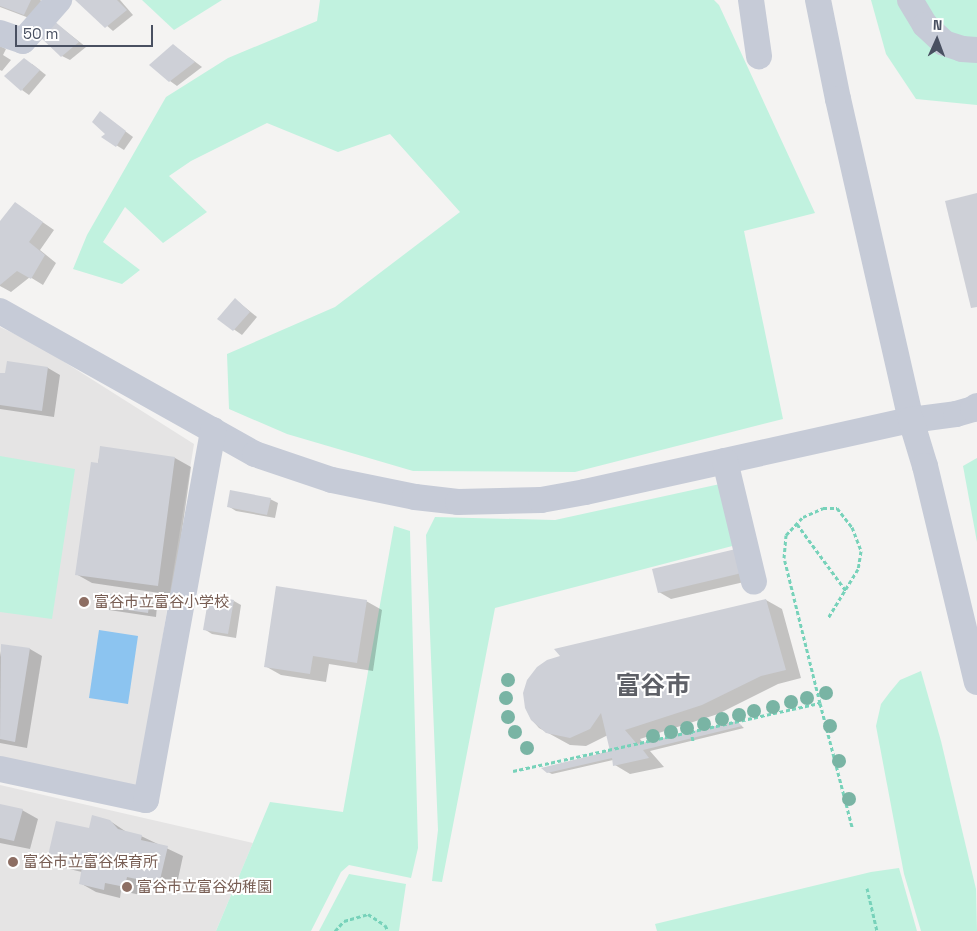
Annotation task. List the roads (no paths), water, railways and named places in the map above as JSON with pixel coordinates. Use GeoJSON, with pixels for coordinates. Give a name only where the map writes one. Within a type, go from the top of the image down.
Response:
{"type":"FeatureCollection","features":[{"type":"Feature","properties":{"kind":"street"},"geometry":{"type":"LineString","coordinates":[[0,33],[23,40],[59,0]]}},
{"type":"Feature","properties":{"kind":"street"},"geometry":{"type":"LineString","coordinates":[[751,0],[759,56]]}},
{"type":"Feature","properties":{"kind":"street"},"geometry":{"type":"LineString","coordinates":[[818,0],[840,108],[911,420],[925,466],[977,682]]}},
{"type":"Feature","properties":{"kind":"street"},"geometry":{"type":"LineString","coordinates":[[910,0],[925,25],[944,43],[962,49],[977,50]]}},
{"type":"Feature","properties":{"kind":"street"},"geometry":{"type":"LineString","coordinates":[[0,311],[255,454],[332,480],[398,495],[458,502],[541,500],[911,420],[956,414],[977,406]]}},
{"type":"Feature","properties":{"kind":"street"},"geometry":{"type":"LineString","coordinates":[[0,769],[146,800],[213,430]]}},
{"type":"Feature","properties":{"kind":"street"},"geometry":{"type":"LineString","coordinates":[[725,461],[754,582]]}},
{"type":"Feature","properties":{"kind":"water"},"geometry":{"type":"Polygon","coordinates":[[[99,630],[138,636],[128,704],[89,698],[99,630]]]}},
{"type":"Feature","properties":{"kind":"place","name":"富谷市立富谷小学校"},"geometry":{"type":"Point","coordinates":[84,602]}},
{"type":"Feature","properties":{"kind":"place","name":"富谷市立富谷保育所"},"geometry":{"type":"Point","coordinates":[13,862]}},
{"type":"Feature","properties":{"kind":"place","name":"富谷市立富谷幼稚園"},"geometry":{"type":"Point","coordinates":[127,887]}},
{"type":"Feature","properties":{"kind":"district","name":"富谷市"},"geometry":{"type":"Point","coordinates":[653,685]}}]}
